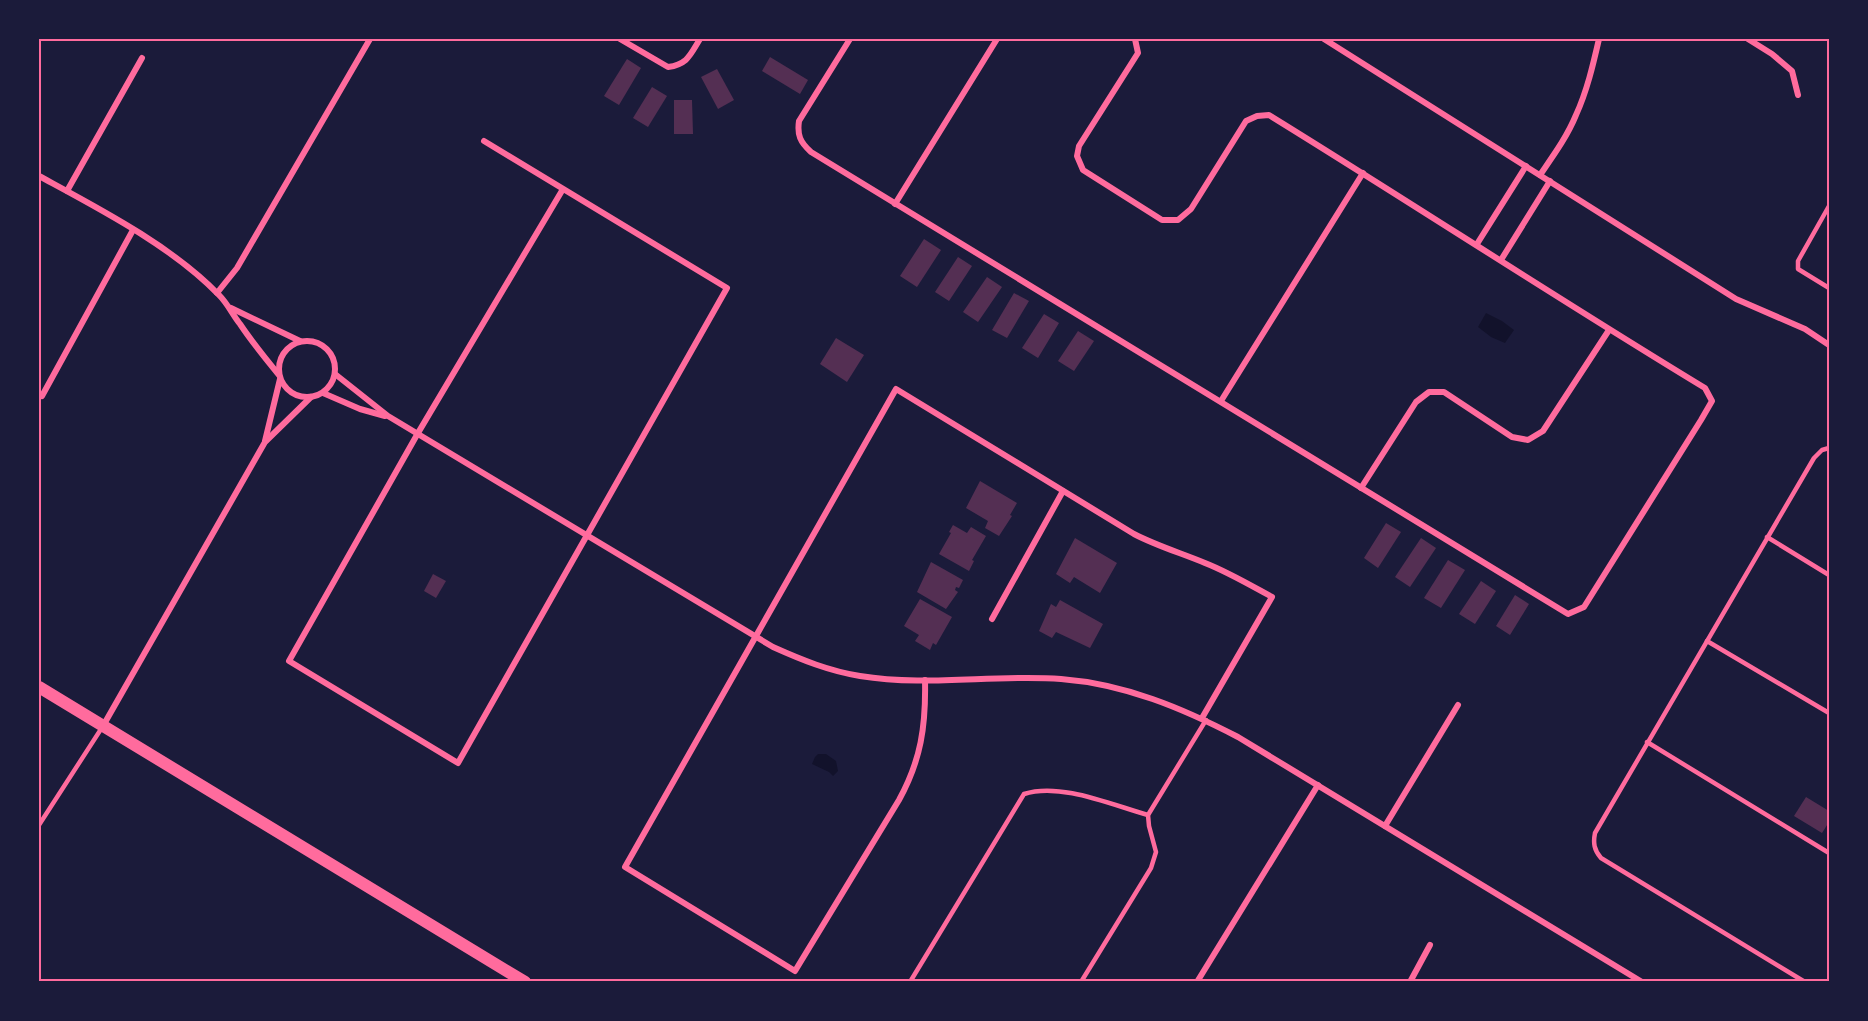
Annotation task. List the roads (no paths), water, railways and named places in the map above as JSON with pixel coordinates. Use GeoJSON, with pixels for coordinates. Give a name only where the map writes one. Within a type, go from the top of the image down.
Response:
{"type":"FeatureCollection","features":[{"type":"Feature","properties":{"kind":"main road"},"geometry":{"type":"LineString","coordinates":[[39,687],[525,982]]}},
{"type":"Feature","properties":{"kind":"street"},"geometry":{"type":"LineString","coordinates":[[620,39],[668,67],[681,65],[686,61],[700,39]]}},
{"type":"Feature","properties":{"kind":"street"},"geometry":{"type":"LineString","coordinates":[[850,39],[799,121],[798,131],[801,143],[811,152],[1568,614],[1584,607],[1712,401],[1705,388],[1269,115],[1257,116],[1246,121],[1191,209],[1178,220],[1162,220],[1083,170],[1077,156],[1078,146],[1138,53],[1136,39]]}},
{"type":"Feature","properties":{"kind":"street"},"geometry":{"type":"LineString","coordinates":[[895,204],[997,39]]}},
{"type":"Feature","properties":{"kind":"street"},"geometry":{"type":"LineString","coordinates":[[1324,39],[1736,299],[1804,329],[1829,345]]}},
{"type":"Feature","properties":{"kind":"street"},"geometry":{"type":"LineString","coordinates":[[1540,175],[1564,140],[1576,116],[1588,85],[1599,39]]}},
{"type":"Feature","properties":{"kind":"street"},"geometry":{"type":"LineString","coordinates":[[1748,39],[1772,54],[1792,71],[1798,95]]}},
{"type":"Feature","properties":{"kind":"street"},"geometry":{"type":"LineString","coordinates":[[217,293],[237,268],[368,40]]}},
{"type":"Feature","properties":{"kind":"street"},"geometry":{"type":"LineString","coordinates":[[67,191],[142,58]]}},
{"type":"Feature","properties":{"kind":"street"},"geometry":{"type":"LineString","coordinates":[[484,141],[727,288],[458,763],[289,661],[418,433],[563,189]]}},
{"type":"Feature","properties":{"kind":"street"},"geometry":{"type":"LineString","coordinates":[[1477,244],[1526,166]]}},
{"type":"Feature","properties":{"kind":"street"},"geometry":{"type":"LineString","coordinates":[[1221,401],[1363,173]]}},
{"type":"Feature","properties":{"kind":"street"},"geometry":{"type":"LineString","coordinates":[[39,176],[133,230],[183,263],[231,308],[237,321],[280,377]]}},
{"type":"Feature","properties":{"kind":"street"},"geometry":{"type":"LineString","coordinates":[[1501,260],[1550,181]]}},
{"type":"Feature","properties":{"kind":"street"},"geometry":{"type":"LineString","coordinates":[[42,396],[133,230]]}},
{"type":"Feature","properties":{"kind":"street"},"geometry":{"type":"LineString","coordinates":[[231,308],[300,341],[312,341],[322,345],[330,353],[335,374],[331,385],[323,393],[311,397],[291,393],[283,386],[280,377],[278,364],[283,354],[290,346],[300,341]]}},
{"type":"Feature","properties":{"kind":"street"},"geometry":{"type":"LineString","coordinates":[[1361,488],[1416,402],[1430,392],[1444,392],[1512,437],[1528,440],[1544,432],[1609,330]]}},
{"type":"Feature","properties":{"kind":"street"},"geometry":{"type":"LineString","coordinates":[[335,374],[388,417],[755,637],[802,660],[831,670],[882,678],[925,680],[1027,677],[1072,680],[1135,692],[1204,719],[1318,785],[1630,979],[1642,982]]}},
{"type":"Feature","properties":{"kind":"street"},"geometry":{"type":"LineString","coordinates":[[265,442],[280,377]]}},
{"type":"Feature","properties":{"kind":"street"},"geometry":{"type":"LineString","coordinates":[[925,680],[924,724],[913,771],[899,800],[795,971],[625,867],[896,390],[1134,534],[1160,547],[1212,566],[1272,597],[1204,719]]}},
{"type":"Feature","properties":{"kind":"street"},"geometry":{"type":"LineString","coordinates":[[323,393],[360,409],[388,417]]}},
{"type":"Feature","properties":{"kind":"street"},"geometry":{"type":"LineString","coordinates":[[103,726],[265,442],[311,397]]}},
{"type":"Feature","properties":{"kind":"street"},"geometry":{"type":"LineString","coordinates":[[992,619],[1063,492]]}},
{"type":"Feature","properties":{"kind":"street"},"geometry":{"type":"LineString","coordinates":[[1384,826],[1458,705]]}},
{"type":"Feature","properties":{"kind":"street"},"geometry":{"type":"LineString","coordinates":[[1197,982],[1318,785]]}},
{"type":"Feature","properties":{"kind":"street"},"geometry":{"type":"LineString","coordinates":[[1410,982],[1430,945]]}},
{"type":"Feature","properties":{"kind":"lane"},"geometry":{"type":"LineString","coordinates":[[1829,206],[1798,261],[1798,269],[1829,288]]}},
{"type":"Feature","properties":{"kind":"lane"},"geometry":{"type":"LineString","coordinates":[[1805,982],[1601,858],[1595,851],[1593,841],[1594,833],[1814,458],[1822,450],[1829,448]]}},
{"type":"Feature","properties":{"kind":"lane"},"geometry":{"type":"LineString","coordinates":[[1767,537],[1829,575]]}},
{"type":"Feature","properties":{"kind":"lane"},"geometry":{"type":"LineString","coordinates":[[1707,641],[1829,713]]}},
{"type":"Feature","properties":{"kind":"lane"},"geometry":{"type":"LineString","coordinates":[[1081,982],[1151,868],[1156,852],[1148,815],[1204,719]]}},
{"type":"Feature","properties":{"kind":"lane"},"geometry":{"type":"LineString","coordinates":[[39,825],[103,726]]}},
{"type":"Feature","properties":{"kind":"lane"},"geometry":{"type":"LineString","coordinates":[[1647,742],[1829,853]]}},
{"type":"Feature","properties":{"kind":"lane"},"geometry":{"type":"LineString","coordinates":[[910,982],[1024,794],[1036,790],[1065,792],[1148,815]]}}]}
